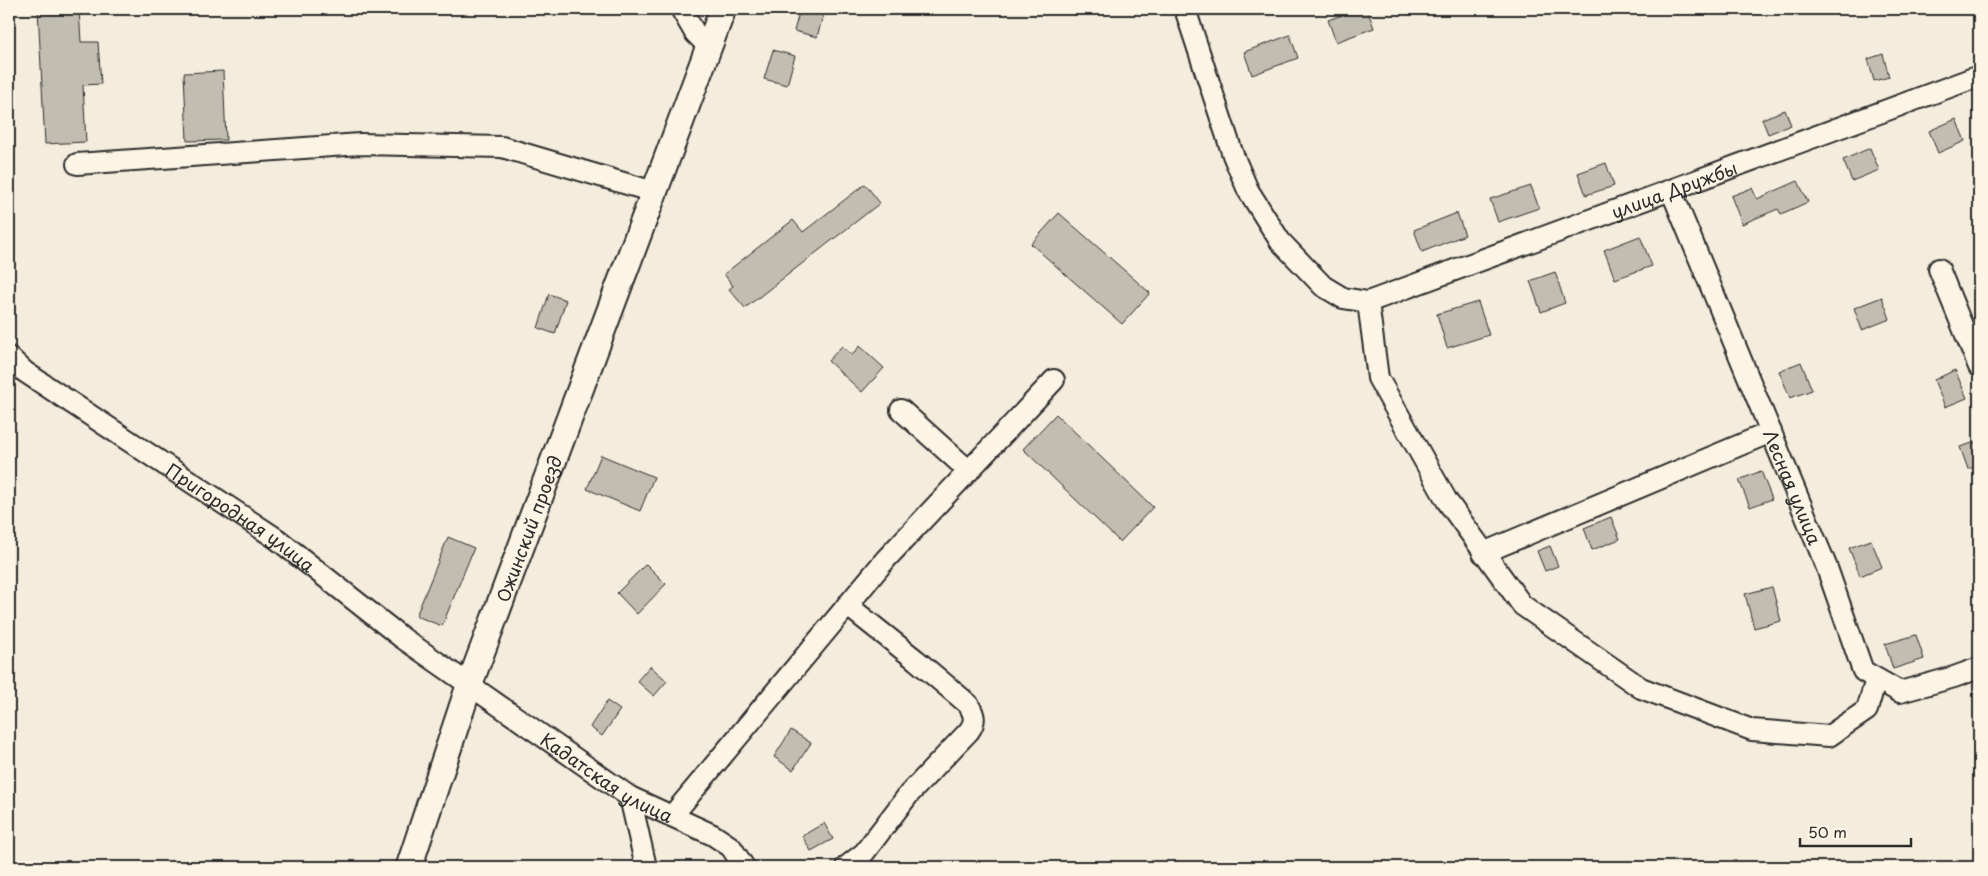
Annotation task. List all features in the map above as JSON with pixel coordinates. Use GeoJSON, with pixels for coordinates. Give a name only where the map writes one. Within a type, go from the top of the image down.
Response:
{"type":"FeatureCollection","features":[{"type":"Feature","properties":{"kind":"main road","name":"Ожинский проезд"},"geometry":{"type":"LineString","coordinates":[[409,867],[470,683],[708,46],[724,9]]}},
{"type":"Feature","properties":{"kind":"street"},"geometry":{"type":"LineString","coordinates":[[681,9],[695,33],[708,46]]}},
{"type":"Feature","properties":{"kind":"street"},"geometry":{"type":"LineString","coordinates":[[1191,10],[1233,155],[1248,190],[1280,241],[1323,286],[1343,298],[1368,302],[1378,378],[1447,501],[1522,605],[1641,688],[1752,730],[1829,736],[1867,710],[1876,679]]}},
{"type":"Feature","properties":{"kind":"street","name":"улица Дружбы"},"geometry":{"type":"LineString","coordinates":[[1368,302],[1979,76]]}},
{"type":"Feature","properties":{"kind":"street"},"geometry":{"type":"LineString","coordinates":[[77,164],[360,144],[502,147],[654,192]]}},
{"type":"Feature","properties":{"kind":"street","name":"Лесная улица"},"geometry":{"type":"LineString","coordinates":[[1671,190],[1827,568],[1863,671],[1900,692],[1979,668]]}},
{"type":"Feature","properties":{"kind":"street"},"geometry":{"type":"LineString","coordinates":[[1939,269],[1979,367]]}},
{"type":"Feature","properties":{"kind":"street","name":"Пригородная улица"},"geometry":{"type":"LineString","coordinates":[[9,357],[26,372],[277,539],[402,636],[470,683]]}},
{"type":"Feature","properties":{"kind":"street"},"geometry":{"type":"LineString","coordinates":[[672,816],[886,559],[1054,380]]}},
{"type":"Feature","properties":{"kind":"street"},"geometry":{"type":"LineString","coordinates":[[901,410],[969,472]]}},
{"type":"Feature","properties":{"kind":"street"},"geometry":{"type":"LineString","coordinates":[[1483,553],[1771,432]]}},
{"type":"Feature","properties":{"kind":"street"},"geometry":{"type":"LineString","coordinates":[[846,867],[864,854],[909,794],[969,731],[974,723],[974,713],[968,704],[847,605]]}},
{"type":"Feature","properties":{"kind":"street","name":"Кадатская улица"},"geometry":{"type":"LineString","coordinates":[[470,683],[630,797],[714,835],[731,847],[744,867]]}},
{"type":"Feature","properties":{"kind":"street"},"geometry":{"type":"LineString","coordinates":[[630,797],[646,867]]}},
{"type":"Feature","properties":{"kind":"building"},"geometry":{"type":"Polygon","coordinates":[[[38,9],[79,9],[81,42],[98,42],[101,84],[83,85],[86,142],[45,144],[38,9]]]}},
{"type":"Feature","properties":{"kind":"building"},"geometry":{"type":"Polygon","coordinates":[[[800,9],[825,9],[817,37],[794,31],[800,9]]]}},
{"type":"Feature","properties":{"kind":"building"},"geometry":{"type":"Polygon","coordinates":[[[1359,9],[1367,9],[1374,28],[1336,42],[1328,20],[1359,9]]]}},
{"type":"Feature","properties":{"kind":"building"},"geometry":{"type":"Polygon","coordinates":[[[1290,35],[1298,58],[1252,75],[1244,52],[1290,35]]]}},
{"type":"Feature","properties":{"kind":"building"},"geometry":{"type":"Polygon","coordinates":[[[773,50],[795,56],[787,85],[764,79],[773,50]]]}},
{"type":"Feature","properties":{"kind":"building"},"geometry":{"type":"Polygon","coordinates":[[[1883,54],[1889,77],[1874,81],[1868,59],[1883,54]]]}},
{"type":"Feature","properties":{"kind":"building"},"geometry":{"type":"Polygon","coordinates":[[[223,71],[226,140],[187,141],[184,73],[223,71]]]}},
{"type":"Feature","properties":{"kind":"building"},"geometry":{"type":"Polygon","coordinates":[[[1785,110],[1791,125],[1768,134],[1762,119],[1785,110]]]}},
{"type":"Feature","properties":{"kind":"building"},"geometry":{"type":"Polygon","coordinates":[[[1956,119],[1965,141],[1938,153],[1929,131],[1956,119]]]}},
{"type":"Feature","properties":{"kind":"building"},"geometry":{"type":"Polygon","coordinates":[[[1870,148],[1879,170],[1852,181],[1843,160],[1870,148]]]}},
{"type":"Feature","properties":{"kind":"building"},"geometry":{"type":"Polygon","coordinates":[[[1606,163],[1614,186],[1586,195],[1578,173],[1606,163]]]}},
{"type":"Feature","properties":{"kind":"building"},"geometry":{"type":"Polygon","coordinates":[[[1798,181],[1808,202],[1781,214],[1778,209],[1742,224],[1731,196],[1752,188],[1757,199],[1798,181]]]}},
{"type":"Feature","properties":{"kind":"building"},"geometry":{"type":"Polygon","coordinates":[[[865,184],[880,203],[745,308],[729,289],[733,286],[724,274],[793,220],[803,232],[865,184]]]}},
{"type":"Feature","properties":{"kind":"building"},"geometry":{"type":"Polygon","coordinates":[[[1531,186],[1539,208],[1498,222],[1490,199],[1531,186]]]}},
{"type":"Feature","properties":{"kind":"building"},"geometry":{"type":"Polygon","coordinates":[[[1059,213],[1150,293],[1122,324],[1031,244],[1059,213]]]}},
{"type":"Feature","properties":{"kind":"building"},"geometry":{"type":"Polygon","coordinates":[[[1457,213],[1465,235],[1422,252],[1414,230],[1457,213]]]}},
{"type":"Feature","properties":{"kind":"building"},"geometry":{"type":"Polygon","coordinates":[[[1640,236],[1652,266],[1615,279],[1604,250],[1640,236]]]}},
{"type":"Feature","properties":{"kind":"building"},"geometry":{"type":"Polygon","coordinates":[[[1555,272],[1565,303],[1541,312],[1530,281],[1555,272]]]}},
{"type":"Feature","properties":{"kind":"building"},"geometry":{"type":"Polygon","coordinates":[[[549,294],[566,300],[555,334],[538,328],[549,294]]]}},
{"type":"Feature","properties":{"kind":"building"},"geometry":{"type":"Polygon","coordinates":[[[1882,297],[1890,319],[1862,330],[1854,308],[1882,297]]]}},
{"type":"Feature","properties":{"kind":"building"},"geometry":{"type":"Polygon","coordinates":[[[1478,302],[1489,335],[1447,348],[1437,314],[1478,302]]]}},
{"type":"Feature","properties":{"kind":"building"},"geometry":{"type":"Polygon","coordinates":[[[842,346],[852,355],[860,346],[884,368],[862,392],[828,361],[842,346]]]}},
{"type":"Feature","properties":{"kind":"building"},"geometry":{"type":"Polygon","coordinates":[[[1801,362],[1812,390],[1790,398],[1779,371],[1801,362]]]}},
{"type":"Feature","properties":{"kind":"building"},"geometry":{"type":"Polygon","coordinates":[[[1955,370],[1967,398],[1945,407],[1934,380],[1955,370]]]}},
{"type":"Feature","properties":{"kind":"building"},"geometry":{"type":"Polygon","coordinates":[[[1056,414],[1153,507],[1120,542],[1023,449],[1056,414]]]}},
{"type":"Feature","properties":{"kind":"building"},"geometry":{"type":"Polygon","coordinates":[[[1979,441],[1979,466],[1968,469],[1960,447],[1979,441]]]}},
{"type":"Feature","properties":{"kind":"building"},"geometry":{"type":"Polygon","coordinates":[[[601,455],[654,477],[640,511],[587,489],[601,455]]]}},
{"type":"Feature","properties":{"kind":"building"},"geometry":{"type":"Polygon","coordinates":[[[1761,471],[1772,499],[1750,507],[1739,480],[1761,471]]]}},
{"type":"Feature","properties":{"kind":"building"},"geometry":{"type":"Polygon","coordinates":[[[1611,517],[1620,539],[1592,550],[1584,528],[1611,517]]]}},
{"type":"Feature","properties":{"kind":"building"},"geometry":{"type":"Polygon","coordinates":[[[448,537],[474,548],[442,626],[416,616],[448,537]]]}},
{"type":"Feature","properties":{"kind":"building"},"geometry":{"type":"Polygon","coordinates":[[[1871,540],[1882,567],[1860,576],[1849,548],[1871,540]]]}},
{"type":"Feature","properties":{"kind":"building"},"geometry":{"type":"Polygon","coordinates":[[[1550,546],[1558,566],[1545,571],[1537,551],[1550,546]]]}},
{"type":"Feature","properties":{"kind":"building"},"geometry":{"type":"Polygon","coordinates":[[[646,564],[666,584],[637,614],[617,593],[646,564]]]}},
{"type":"Feature","properties":{"kind":"building"},"geometry":{"type":"Polygon","coordinates":[[[1772,587],[1781,621],[1754,628],[1745,594],[1772,587]]]}},
{"type":"Feature","properties":{"kind":"building"},"geometry":{"type":"Polygon","coordinates":[[[1916,635],[1924,659],[1893,669],[1885,644],[1916,635]]]}},
{"type":"Feature","properties":{"kind":"building"},"geometry":{"type":"Polygon","coordinates":[[[650,666],[667,681],[654,696],[637,681],[650,666]]]}},
{"type":"Feature","properties":{"kind":"building"},"geometry":{"type":"Polygon","coordinates":[[[607,701],[620,710],[602,736],[590,727],[607,701]]]}},
{"type":"Feature","properties":{"kind":"building"},"geometry":{"type":"Polygon","coordinates":[[[791,730],[811,743],[793,770],[774,757],[791,730]]]}},
{"type":"Feature","properties":{"kind":"building"},"geometry":{"type":"Polygon","coordinates":[[[824,823],[833,839],[811,851],[802,836],[824,823]]]}}]}
